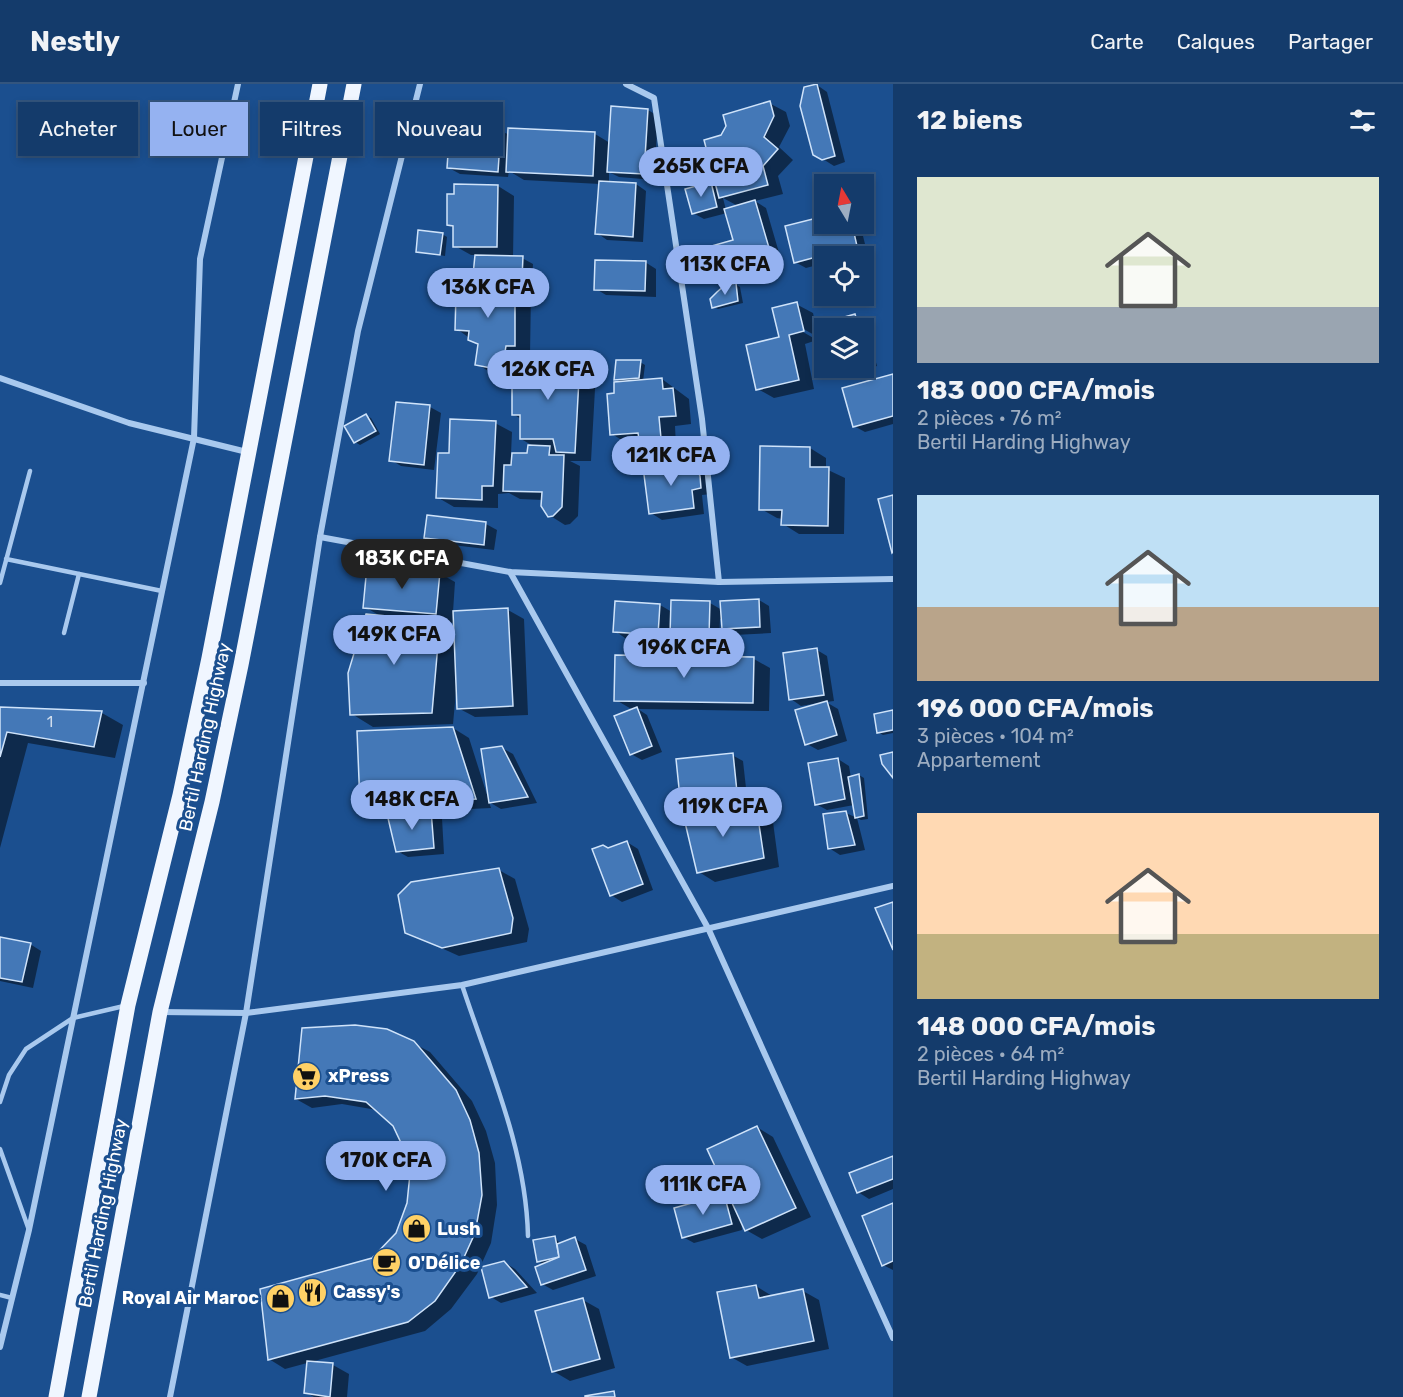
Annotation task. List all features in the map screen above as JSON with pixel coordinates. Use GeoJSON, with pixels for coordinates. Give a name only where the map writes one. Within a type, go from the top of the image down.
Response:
{"type":"FeatureCollection","features":[{"type":"Feature","properties":{"kind":"main road","name":"Bertil Harding Highway"},"geometry":{"type":"LineString","coordinates":[[56,1397],[128,1005],[180,795],[251,453],[320,84]]}},
{"type":"Feature","properties":{"kind":"main road","name":"Bertil Harding Highway"},"geometry":{"type":"LineString","coordinates":[[89,1397],[160,1012],[209,813],[241,665],[354,84]]}},
{"type":"Feature","properties":{"kind":"street"},"geometry":{"type":"LineString","coordinates":[[0,1347],[28,1230],[194,438],[200,259],[238,84]]}},
{"type":"Feature","properties":{"kind":"street"},"geometry":{"type":"LineString","coordinates":[[170,1397],[246,1013],[320,537],[358,331],[420,84]]}},
{"type":"Feature","properties":{"kind":"street"},"geometry":{"type":"LineString","coordinates":[[626,84],[654,98],[702,419],[719,582]]}},
{"type":"Feature","properties":{"kind":"street"},"geometry":{"type":"LineString","coordinates":[[0,378],[129,423],[251,453]]}},
{"type":"Feature","properties":{"kind":"street"},"geometry":{"type":"LineString","coordinates":[[320,537],[510,572],[719,582],[893,579]]}},
{"type":"Feature","properties":{"kind":"street"},"geometry":{"type":"LineString","coordinates":[[510,572],[708,928],[893,1338]]}},
{"type":"Feature","properties":{"kind":"street"},"geometry":{"type":"LineString","coordinates":[[0,683],[144,683]]}},
{"type":"Feature","properties":{"kind":"street"},"geometry":{"type":"LineString","coordinates":[[160,1012],[246,1013],[462,985],[893,886]]}},
{"type":"Feature","properties":{"kind":"lane"},"geometry":{"type":"LineString","coordinates":[[0,582],[30,471]]}},
{"type":"Feature","properties":{"kind":"lane"},"geometry":{"type":"LineString","coordinates":[[6,560],[162,591]]}},
{"type":"Feature","properties":{"kind":"lane"},"geometry":{"type":"LineString","coordinates":[[64,633],[79,574]]}},
{"type":"Feature","properties":{"kind":"lane"},"geometry":{"type":"LineString","coordinates":[[462,985],[516,1147],[527,1200],[528,1236]]}},
{"type":"Feature","properties":{"kind":"lane"},"geometry":{"type":"LineString","coordinates":[[0,1102],[9,1075],[26,1049],[73,1018],[128,1005]]}},
{"type":"Feature","properties":{"kind":"lane"},"geometry":{"type":"LineString","coordinates":[[0,1149],[28,1230]]}},
{"type":"Feature","properties":{"kind":"lane"},"geometry":{"type":"LineString","coordinates":[[0,1295],[12,1298]]}},
{"type":"Feature","properties":{"kind":"building"},"geometry":{"type":"Polygon","coordinates":[[[817,84],[835,156],[822,160],[813,155],[800,106],[804,87],[817,84]]]}},
{"type":"Feature","properties":{"kind":"building"},"geometry":{"type":"Polygon","coordinates":[[[770,101],[774,116],[764,137],[778,149],[763,166],[768,185],[719,198],[704,140],[721,135],[726,126],[723,115],[770,101]]]}},
{"type":"Feature","properties":{"kind":"building"},"geometry":{"type":"Polygon","coordinates":[[[611,106],[648,109],[644,174],[607,172],[611,106]]]}},
{"type":"Feature","properties":{"kind":"building"},"geometry":{"type":"Polygon","coordinates":[[[508,128],[595,132],[593,176],[506,172],[508,128]]]}},
{"type":"Feature","properties":{"kind":"building"},"geometry":{"type":"Polygon","coordinates":[[[448,156],[499,156],[498,172],[447,168],[448,156]]]}},
{"type":"Feature","properties":{"kind":"building"},"geometry":{"type":"Polygon","coordinates":[[[599,181],[636,183],[633,237],[595,234],[599,181]]]}},
{"type":"Feature","properties":{"kind":"building"},"geometry":{"type":"Polygon","coordinates":[[[711,182],[717,207],[692,214],[685,189],[711,182]]]}},
{"type":"Feature","properties":{"kind":"building"},"geometry":{"type":"Polygon","coordinates":[[[454,184],[498,185],[497,247],[453,247],[453,226],[447,225],[447,194],[454,194],[454,184]]]}},
{"type":"Feature","properties":{"kind":"building"},"geometry":{"type":"Polygon","coordinates":[[[755,200],[772,258],[716,273],[708,247],[733,240],[724,209],[755,200]]]}},
{"type":"Feature","properties":{"kind":"building"},"geometry":{"type":"Polygon","coordinates":[[[814,219],[814,234],[854,234],[857,246],[814,246],[814,258],[794,263],[785,226],[814,219]]]}},
{"type":"Feature","properties":{"kind":"building"},"geometry":{"type":"Polygon","coordinates":[[[418,230],[443,233],[440,255],[416,252],[418,230]]]}},
{"type":"Feature","properties":{"kind":"building"},"geometry":{"type":"Polygon","coordinates":[[[475,255],[523,256],[522,279],[473,275],[475,255]]]}},
{"type":"Feature","properties":{"kind":"building"},"geometry":{"type":"Polygon","coordinates":[[[595,260],[646,261],[645,291],[594,290],[595,260]]]}},
{"type":"Feature","properties":{"kind":"building"},"geometry":{"type":"Polygon","coordinates":[[[468,280],[515,281],[515,346],[506,346],[502,370],[475,365],[478,344],[468,340],[469,331],[455,330],[456,294],[468,295],[468,280]]]}},
{"type":"Feature","properties":{"kind":"building"},"geometry":{"type":"Polygon","coordinates":[[[736,283],[738,301],[712,308],[710,299],[725,285],[736,283]]]}},
{"type":"Feature","properties":{"kind":"building"},"geometry":{"type":"Polygon","coordinates":[[[797,302],[804,331],[789,335],[799,380],[756,390],[746,345],[779,337],[772,308],[797,302]]]}},
{"type":"Feature","properties":{"kind":"building"},"geometry":{"type":"Polygon","coordinates":[[[855,314],[856,318],[841,318],[855,314]]]}},
{"type":"Feature","properties":{"kind":"building"},"geometry":{"type":"Polygon","coordinates":[[[527,357],[580,360],[575,453],[556,452],[553,439],[520,439],[520,415],[512,415],[512,378],[526,374],[527,357]]]}},
{"type":"Feature","properties":{"kind":"building"},"geometry":{"type":"Polygon","coordinates":[[[616,360],[641,360],[639,378],[614,380],[616,360]]]}},
{"type":"Feature","properties":{"kind":"building"},"geometry":{"type":"Polygon","coordinates":[[[893,374],[893,416],[853,427],[842,388],[893,374]]]}},
{"type":"Feature","properties":{"kind":"building"},"geometry":{"type":"Polygon","coordinates":[[[662,378],[663,389],[673,388],[676,416],[659,417],[661,438],[639,439],[638,433],[610,435],[607,394],[614,393],[614,382],[662,378]]]}},
{"type":"Feature","properties":{"kind":"building"},"geometry":{"type":"Polygon","coordinates":[[[396,402],[430,405],[424,465],[389,461],[396,402]]]}},
{"type":"Feature","properties":{"kind":"building"},"geometry":{"type":"Polygon","coordinates":[[[366,414],[376,431],[354,443],[344,426],[366,414]]]}},
{"type":"Feature","properties":{"kind":"building"},"geometry":{"type":"Polygon","coordinates":[[[450,419],[496,421],[493,486],[482,486],[482,500],[436,498],[438,453],[449,453],[450,419]]]}},
{"type":"Feature","properties":{"kind":"building"},"geometry":{"type":"Polygon","coordinates":[[[528,445],[550,446],[549,455],[564,455],[562,507],[553,516],[548,517],[541,506],[542,492],[503,491],[504,465],[511,465],[512,453],[527,453],[528,445]]]}},
{"type":"Feature","properties":{"kind":"building"},"geometry":{"type":"Polygon","coordinates":[[[760,446],[810,447],[810,467],[829,467],[828,526],[781,525],[782,510],[759,510],[760,446]]]}},
{"type":"Feature","properties":{"kind":"building"},"geometry":{"type":"Polygon","coordinates":[[[692,461],[700,476],[701,488],[692,490],[694,508],[649,514],[643,467],[692,461]]]}},
{"type":"Feature","properties":{"kind":"building"},"geometry":{"type":"Polygon","coordinates":[[[893,495],[893,552],[892,553],[878,499],[893,495]]]}},
{"type":"Feature","properties":{"kind":"building"},"geometry":{"type":"Polygon","coordinates":[[[427,515],[486,522],[484,545],[424,538],[427,515]]]}},
{"type":"Feature","properties":{"kind":"building"},"geometry":{"type":"Polygon","coordinates":[[[367,566],[440,572],[436,614],[363,608],[367,566]]]}},
{"type":"Feature","properties":{"kind":"building"},"geometry":{"type":"Polygon","coordinates":[[[759,599],[760,627],[722,629],[720,601],[759,599]]]}},
{"type":"Feature","properties":{"kind":"building"},"geometry":{"type":"Polygon","coordinates":[[[671,600],[710,601],[709,636],[670,635],[671,600]]]}},
{"type":"Feature","properties":{"kind":"building"},"geometry":{"type":"Polygon","coordinates":[[[615,601],[660,604],[658,635],[613,632],[615,601]]]}},
{"type":"Feature","properties":{"kind":"building"},"geometry":{"type":"Polygon","coordinates":[[[508,608],[513,706],[457,709],[453,611],[508,608]]]}},
{"type":"Feature","properties":{"kind":"building"},"geometry":{"type":"Polygon","coordinates":[[[366,614],[440,621],[432,713],[350,715],[348,673],[366,614]]]}},
{"type":"Feature","properties":{"kind":"building"},"geometry":{"type":"Polygon","coordinates":[[[817,648],[824,695],[789,700],[783,653],[817,648]]]}},
{"type":"Feature","properties":{"kind":"building"},"geometry":{"type":"Polygon","coordinates":[[[615,655],[754,657],[753,703],[614,701],[615,655]]]}},
{"type":"Feature","properties":{"kind":"building"},"geometry":{"type":"Polygon","coordinates":[[[827,701],[837,735],[805,745],[795,710],[827,701]]]}},
{"type":"Feature","properties":{"kind":"building"},"geometry":{"type":"Polygon","coordinates":[[[0,707],[102,711],[94,747],[7,732],[0,757],[0,707]]]}},
{"type":"Feature","properties":{"kind":"building"},"geometry":{"type":"Polygon","coordinates":[[[637,707],[652,746],[630,755],[614,716],[637,707]]]}},
{"type":"Feature","properties":{"kind":"building"},"geometry":{"type":"Polygon","coordinates":[[[893,710],[893,730],[877,733],[874,714],[893,710]]]}},
{"type":"Feature","properties":{"kind":"building"},"geometry":{"type":"Polygon","coordinates":[[[453,727],[476,799],[360,804],[357,731],[453,727]]]}},
{"type":"Feature","properties":{"kind":"building"},"geometry":{"type":"Polygon","coordinates":[[[502,746],[528,797],[489,803],[481,749],[502,746]]]}},
{"type":"Feature","properties":{"kind":"building"},"geometry":{"type":"Polygon","coordinates":[[[893,752],[893,778],[882,764],[880,755],[893,752]]]}},
{"type":"Feature","properties":{"kind":"building"},"geometry":{"type":"Polygon","coordinates":[[[733,753],[737,792],[680,798],[676,759],[733,753]]]}},
{"type":"Feature","properties":{"kind":"building"},"geometry":{"type":"Polygon","coordinates":[[[838,758],[845,799],[815,805],[808,763],[838,758]]]}},
{"type":"Feature","properties":{"kind":"building"},"geometry":{"type":"Polygon","coordinates":[[[859,774],[864,816],[855,818],[848,777],[859,774]]]}},
{"type":"Feature","properties":{"kind":"building"},"geometry":{"type":"Polygon","coordinates":[[[718,803],[722,814],[757,811],[764,858],[697,873],[683,814],[718,803]]]}},
{"type":"Feature","properties":{"kind":"building"},"geometry":{"type":"Polygon","coordinates":[[[431,810],[434,848],[396,852],[387,814],[431,810]]]}},
{"type":"Feature","properties":{"kind":"building"},"geometry":{"type":"Polygon","coordinates":[[[846,811],[855,845],[828,849],[823,814],[846,811]]]}},
{"type":"Feature","properties":{"kind":"building"},"geometry":{"type":"Polygon","coordinates":[[[627,841],[643,884],[610,896],[592,849],[603,845],[608,848],[627,841]]]}},
{"type":"Feature","properties":{"kind":"building"},"geometry":{"type":"Polygon","coordinates":[[[499,868],[513,918],[511,933],[442,948],[405,933],[398,895],[411,882],[499,868]]]}},
{"type":"Feature","properties":{"kind":"building"},"geometry":{"type":"Polygon","coordinates":[[[893,902],[893,950],[875,908],[893,902]]]}},
{"type":"Feature","properties":{"kind":"building"},"geometry":{"type":"Polygon","coordinates":[[[0,937],[31,943],[22,982],[0,978],[0,937]]]}},
{"type":"Feature","properties":{"kind":"building"},"geometry":{"type":"Polygon","coordinates":[[[355,1025],[387,1029],[414,1041],[456,1090],[470,1120],[479,1153],[482,1195],[475,1233],[461,1264],[435,1301],[408,1322],[268,1360],[260,1289],[372,1258],[396,1233],[407,1203],[411,1164],[393,1126],[366,1102],[325,1096],[295,1099],[302,1028],[355,1025]]]}},
{"type":"Feature","properties":{"kind":"building"},"geometry":{"type":"Polygon","coordinates":[[[757,1126],[796,1208],[745,1231],[707,1149],[757,1126]]]}},
{"type":"Feature","properties":{"kind":"building"},"geometry":{"type":"Polygon","coordinates":[[[893,1156],[893,1179],[857,1193],[849,1173],[893,1156]]]}},
{"type":"Feature","properties":{"kind":"building"},"geometry":{"type":"Polygon","coordinates":[[[724,1194],[732,1224],[682,1238],[674,1208],[724,1194]]]}},
{"type":"Feature","properties":{"kind":"building"},"geometry":{"type":"Polygon","coordinates":[[[893,1203],[893,1261],[882,1266],[862,1216],[893,1203]]]}},
{"type":"Feature","properties":{"kind":"building"},"geometry":{"type":"Polygon","coordinates":[[[555,1236],[559,1257],[537,1262],[533,1240],[555,1236]]]}},
{"type":"Feature","properties":{"kind":"building"},"geometry":{"type":"Polygon","coordinates":[[[575,1237],[586,1270],[541,1285],[535,1267],[559,1257],[557,1244],[575,1237]]]}},
{"type":"Feature","properties":{"kind":"building"},"geometry":{"type":"Polygon","coordinates":[[[504,1261],[527,1287],[489,1298],[481,1267],[504,1261]]]}},
{"type":"Feature","properties":{"kind":"building"},"geometry":{"type":"Polygon","coordinates":[[[756,1285],[759,1298],[803,1289],[814,1341],[730,1358],[717,1292],[756,1285]]]}},
{"type":"Feature","properties":{"kind":"building"},"geometry":{"type":"Polygon","coordinates":[[[583,1298],[600,1359],[552,1372],[535,1311],[583,1298]]]}},
{"type":"Feature","properties":{"kind":"building"},"geometry":{"type":"Polygon","coordinates":[[[307,1361],[333,1363],[330,1397],[304,1393],[307,1361]]]}},
{"type":"Feature","properties":{"kind":"building"},"geometry":{"type":"Polygon","coordinates":[[[614,1391],[615,1397],[585,1397],[585,1396],[614,1391]]]}},
{"type":"Feature","properties":{"kind":"place","name":"xPress"},"geometry":{"type":"Point","coordinates":[307,1076]}},
{"type":"Feature","properties":{"kind":"place","name":"Lush"},"geometry":{"type":"Point","coordinates":[416,1229]}},
{"type":"Feature","properties":{"kind":"place","name":"O'Délice"},"geometry":{"type":"Point","coordinates":[387,1263]}},
{"type":"Feature","properties":{"kind":"place","name":"Cassy's"},"geometry":{"type":"Point","coordinates":[312,1292]}},
{"type":"Feature","properties":{"kind":"place","name":"Royal Air Maroc"},"geometry":{"type":"Point","coordinates":[280,1298]}}]}
